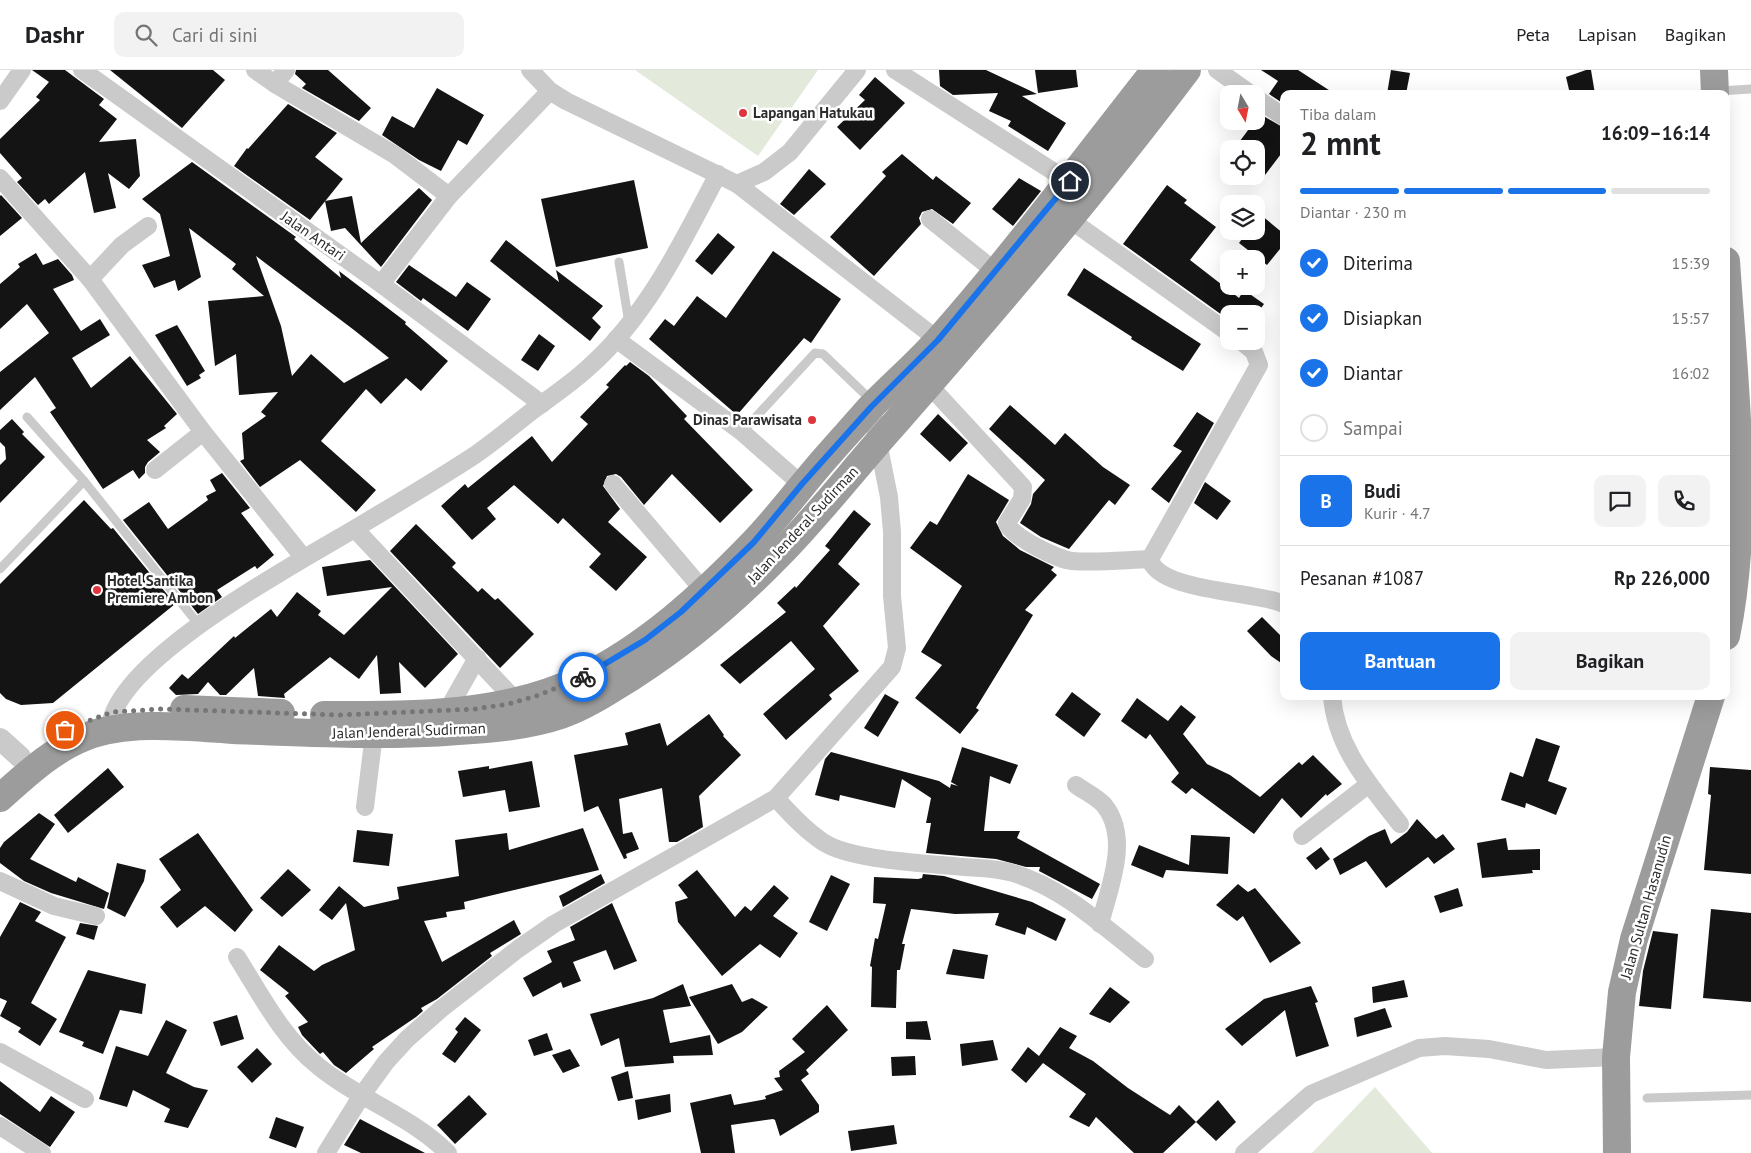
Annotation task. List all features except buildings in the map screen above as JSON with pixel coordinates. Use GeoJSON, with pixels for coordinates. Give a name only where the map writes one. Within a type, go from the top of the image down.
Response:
{"type":"FeatureCollection","features":[{"type":"Feature","properties":{"kind":"highway","name":"Jalan Jenderal Sudirman"},"geometry":{"type":"LineString","coordinates":[[882,412],[929,385],[1069,219],[1079,188],[1155,70]]}},
{"type":"Feature","properties":{"kind":"highway","name":"Jalan Jenderal Sudirman"},"geometry":{"type":"LineString","coordinates":[[0,775],[20,757],[76,724],[111,720],[161,709],[356,715],[475,709],[516,701],[580,679],[645,640],[681,612],[754,542],[802,484],[882,412],[938,340],[996,272],[1079,188],[1187,70]]}},
{"type":"Feature","properties":{"kind":"highway"},"geometry":{"type":"LineString","coordinates":[[1730,322],[1741,491],[1739,557],[1730,612]]}},
{"type":"Feature","properties":{"kind":"highway","name":"Jalan Jenderal Sudirman"},"geometry":{"type":"LineString","coordinates":[[0,798],[33,769],[62,749],[111,720],[191,728],[374,734],[443,732],[531,723],[561,715],[593,701],[668,654],[720,612],[779,556],[877,443],[882,412]]}},
{"type":"Feature","properties":{"kind":"highway","name":"Jalan Sultan Hasanudin"},"geometry":{"type":"LineString","coordinates":[[1618,1153],[1616,1057],[1622,992],[1634,939],[1710,700]]}},
{"type":"Feature","properties":{"kind":"street"},"geometry":{"type":"LineString","coordinates":[[0,101],[22,70]]}},
{"type":"Feature","properties":{"kind":"street","name":"Jalan Antari"},"geometry":{"type":"LineString","coordinates":[[82,70],[381,284],[542,404]]}},
{"type":"Feature","properties":{"kind":"street"},"geometry":{"type":"LineString","coordinates":[[255,70],[275,84],[395,155],[449,196]]}},
{"type":"Feature","properties":{"kind":"street"},"geometry":{"type":"LineString","coordinates":[[275,84],[286,70]]}},
{"type":"Feature","properties":{"kind":"street"},"geometry":{"type":"LineString","coordinates":[[530,70],[550,91],[566,101],[737,184],[828,252],[938,340]]}},
{"type":"Feature","properties":{"kind":"street"},"geometry":{"type":"LineString","coordinates":[[737,184],[764,172],[790,152],[857,70]]}},
{"type":"Feature","properties":{"kind":"street"},"geometry":{"type":"LineString","coordinates":[[895,70],[1079,188]]}},
{"type":"Feature","properties":{"kind":"street"},"geometry":{"type":"LineString","coordinates":[[1217,70],[1238,85]]}},
{"type":"Feature","properties":{"kind":"street"},"geometry":{"type":"LineString","coordinates":[[381,284],[449,196],[550,91]]}},
{"type":"Feature","properties":{"kind":"street"},"geometry":{"type":"LineString","coordinates":[[1265,104],[1280,114]]}},
{"type":"Feature","properties":{"kind":"street"},"geometry":{"type":"LineString","coordinates":[[111,720],[134,681],[152,663],[199,625],[303,557],[355,529],[476,454],[590,367],[629,324],[682,242],[718,174]]}},
{"type":"Feature","properties":{"kind":"street"},"geometry":{"type":"LineString","coordinates":[[0,178],[90,279],[203,432],[303,557]]}},
{"type":"Feature","properties":{"kind":"street"},"geometry":{"type":"LineString","coordinates":[[930,219],[996,272]]}},
{"type":"Feature","properties":{"kind":"street"},"geometry":{"type":"LineString","coordinates":[[1069,219],[1220,327]]}},
{"type":"Feature","properties":{"kind":"street"},"geometry":{"type":"LineString","coordinates":[[90,279],[122,245],[148,226]]}},
{"type":"Feature","properties":{"kind":"street"},"geometry":{"type":"LineString","coordinates":[[616,339],[742,432],[802,484]]}},
{"type":"Feature","properties":{"kind":"street"},"geometry":{"type":"LineString","coordinates":[[1150,559],[1259,365],[1252,350]]}},
{"type":"Feature","properties":{"kind":"street"},"geometry":{"type":"LineString","coordinates":[[929,385],[1023,487],[1022,500],[1007,523],[1008,529],[1019,538],[1070,562],[1150,559]]}},
{"type":"Feature","properties":{"kind":"street"},"geometry":{"type":"LineString","coordinates":[[155,470],[203,432]]}},
{"type":"Feature","properties":{"kind":"street"},"geometry":{"type":"LineString","coordinates":[[326,1153],[362,1095],[407,1039],[477,980],[554,924],[776,798],[892,667],[896,659],[892,596],[891,523],[889,497],[877,443]]}},
{"type":"Feature","properties":{"kind":"street"},"geometry":{"type":"LineString","coordinates":[[613,484],[703,590]]}},
{"type":"Feature","properties":{"kind":"street"},"geometry":{"type":"LineString","coordinates":[[355,529],[516,701]]}},
{"type":"Feature","properties":{"kind":"street"},"geometry":{"type":"LineString","coordinates":[[1150,559],[1155,569],[1176,580],[1280,603]]}},
{"type":"Feature","properties":{"kind":"street"},"geometry":{"type":"LineString","coordinates":[[447,711],[477,658]]}},
{"type":"Feature","properties":{"kind":"street"},"geometry":{"type":"LineString","coordinates":[[1333,700],[1342,740],[1350,758],[1400,824]]}},
{"type":"Feature","properties":{"kind":"street"},"geometry":{"type":"LineString","coordinates":[[365,807],[374,734]]}},
{"type":"Feature","properties":{"kind":"street"},"geometry":{"type":"LineString","coordinates":[[0,739],[20,757]]}},
{"type":"Feature","properties":{"kind":"street"},"geometry":{"type":"LineString","coordinates":[[1302,836],[1369,784]]}},
{"type":"Feature","properties":{"kind":"street"},"geometry":{"type":"LineString","coordinates":[[1076,785],[1103,804],[1115,823],[1117,846],[1113,874],[1100,924]]}},
{"type":"Feature","properties":{"kind":"street"},"geometry":{"type":"LineString","coordinates":[[776,798],[811,833],[824,843],[850,852],[914,863],[1010,872],[1039,882],[1063,896],[1145,959]]}},
{"type":"Feature","properties":{"kind":"street"},"geometry":{"type":"LineString","coordinates":[[0,881],[54,906],[96,916]]}},
{"type":"Feature","properties":{"kind":"street"},"geometry":{"type":"LineString","coordinates":[[237,957],[286,1034],[303,1054],[319,1068],[428,1135],[448,1153]]}},
{"type":"Feature","properties":{"kind":"street"},"geometry":{"type":"LineString","coordinates":[[1244,1153],[1311,1094],[1419,1048],[1445,1046],[1489,1049],[1546,1060],[1616,1057]]}},
{"type":"Feature","properties":{"kind":"street"},"geometry":{"type":"LineString","coordinates":[[0,1052],[85,1099]]}},
{"type":"Feature","properties":{"kind":"street"},"geometry":{"type":"LineString","coordinates":[[0,1126],[42,1153]]}},
{"type":"Feature","properties":{"kind":"lane"},"geometry":{"type":"LineString","coordinates":[[1715,85],[1751,89]]}},
{"type":"Feature","properties":{"kind":"lane"},"geometry":{"type":"LineString","coordinates":[[619,262],[629,324]]}},
{"type":"Feature","properties":{"kind":"lane"},"geometry":{"type":"LineString","coordinates":[[742,432],[815,353],[823,354],[882,412]]}},
{"type":"Feature","properties":{"kind":"lane"},"geometry":{"type":"LineString","coordinates":[[27,417],[84,481],[199,625]]}},
{"type":"Feature","properties":{"kind":"lane"},"geometry":{"type":"LineString","coordinates":[[0,568],[84,481]]}},
{"type":"Feature","properties":{"kind":"lane"},"geometry":{"type":"LineString","coordinates":[[1647,1098],[1751,1096]]}},
{"type":"Feature","properties":{"kind":"green space","name":"Lapangan Hatukau"},"geometry":{"type":"Polygon","coordinates":[[[635,70],[818,70],[758,156],[635,70]]]}},
{"type":"Feature","properties":{"kind":"green space"},"geometry":{"type":"Polygon","coordinates":[[[1375,1087],[1432,1153],[1312,1153],[1375,1087]]]}},
{"type":"Feature","properties":{"kind":"way so far"},"geometry":{"type":"LineString","coordinates":[[65,730],[76,724],[112,712],[161,709],[227,710],[310,715],[356,715],[475,709],[508,704],[539,695],[583,677]]}},
{"type":"Feature","properties":{"kind":"place","name":"Lapangan Hatukau"},"geometry":{"type":"Point","coordinates":[743,113]}},
{"type":"Feature","properties":{"kind":"place","name":"Dinas Parawisata"},"geometry":{"type":"Point","coordinates":[812,420]}},
{"type":"Feature","properties":{"kind":"place","name":"Hotel Santika Premiere Ambon"},"geometry":{"type":"Point","coordinates":[97,590]}},
{"type":"Feature","properties":{"kind":"route"},"geometry":{"type":"LineString","coordinates":[[583,677],[645,640],[681,612],[754,542],[802,484],[871,407],[938,340],[1033,229],[1070,181]]}}]}
